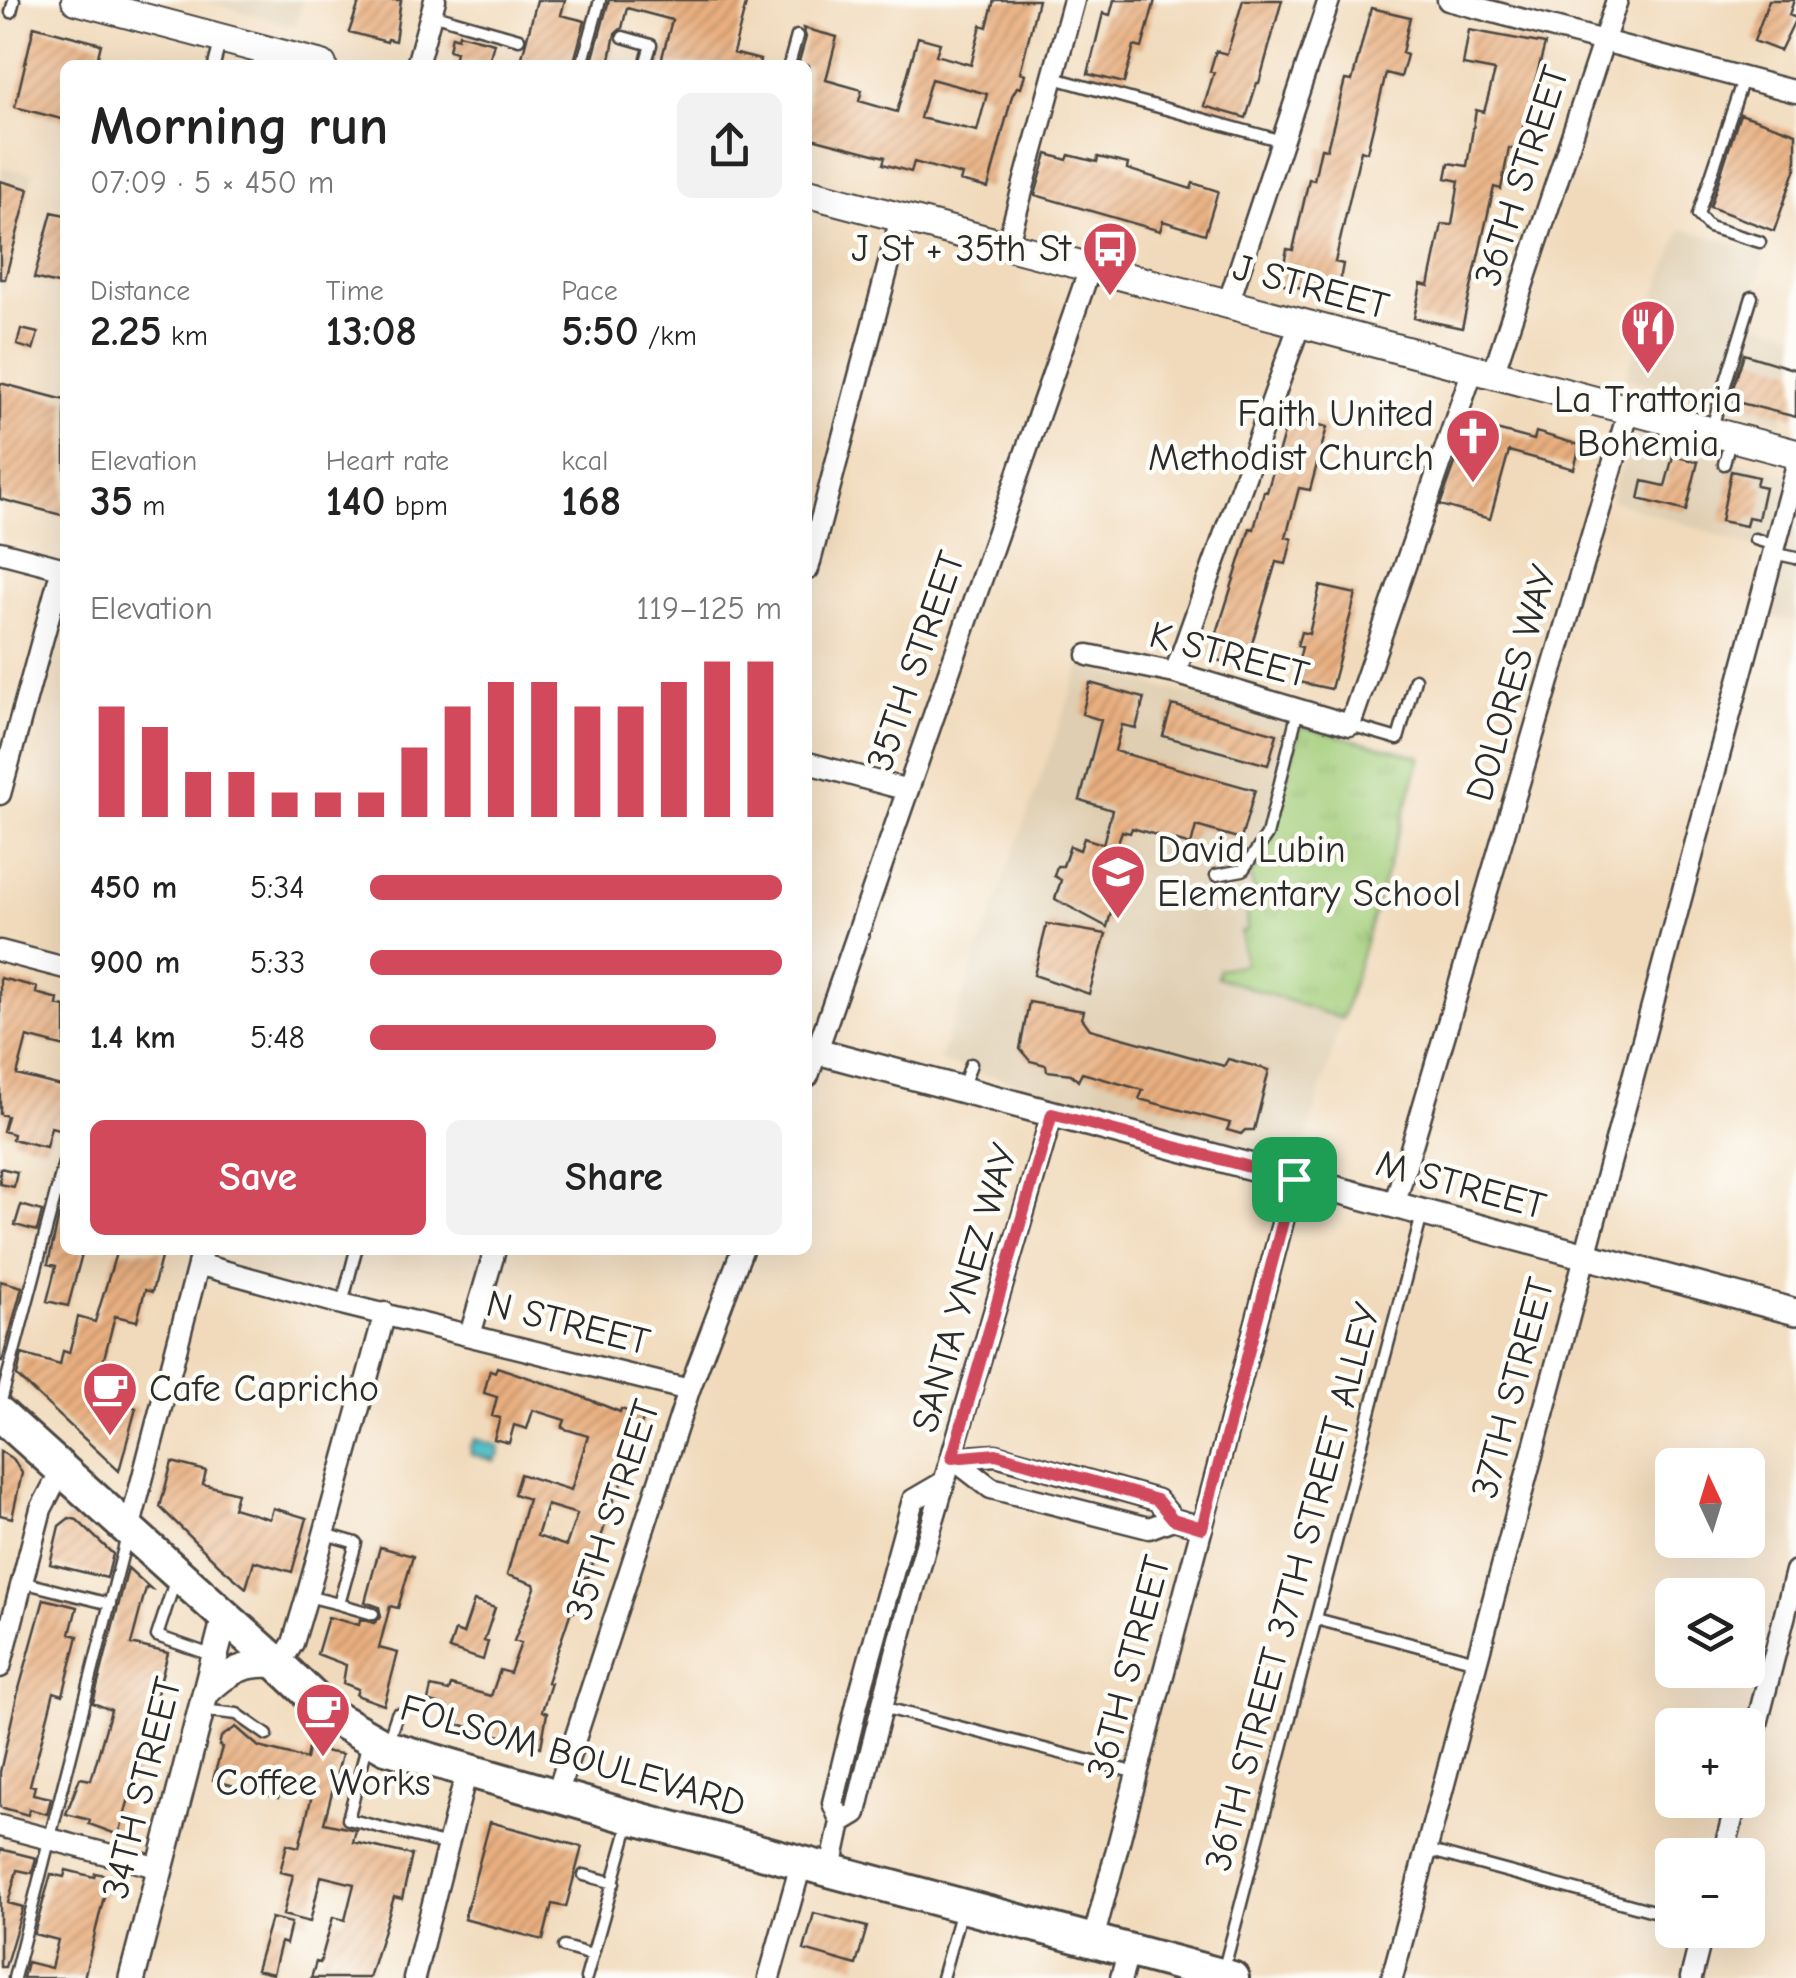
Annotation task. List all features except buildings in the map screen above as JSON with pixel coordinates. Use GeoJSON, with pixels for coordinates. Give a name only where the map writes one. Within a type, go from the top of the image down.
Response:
{"type":"FeatureCollection","features":[{"type":"Feature","properties":{"kind":"main road"},"geometry":{"type":"LineString","coordinates":[[76,0],[218,52],[261,57]]}},
{"type":"Feature","properties":{"kind":"main road","name":"J STREET"},"geometry":{"type":"LineString","coordinates":[[812,194],[1629,410],[1722,444],[1796,454]]}},
{"type":"Feature","properties":{"kind":"main road","name":"FOLSOM BOULEVARD"},"geometry":{"type":"LineString","coordinates":[[0,1414],[279,1664],[314,1700],[377,1743],[632,1817],[1093,1940],[1125,1964],[1227,1977]]}},
{"type":"Feature","properties":{"kind":"street"},"geometry":{"type":"LineString","coordinates":[[1007,246],[1074,0]]}},
{"type":"Feature","properties":{"kind":"street"},"geometry":{"type":"LineString","coordinates":[[1228,304],[1329,0]]}},
{"type":"Feature","properties":{"kind":"street"},"geometry":{"type":"LineString","coordinates":[[1448,0],[1796,92]]}},
{"type":"Feature","properties":{"kind":"street","name":"36TH STREET"},"geometry":{"type":"LineString","coordinates":[[1350,724],[1439,467],[1483,372],[1617,0]]}},
{"type":"Feature","properties":{"kind":"street"},"geometry":{"type":"LineString","coordinates":[[418,60],[433,7]]}},
{"type":"Feature","properties":{"kind":"street"},"geometry":{"type":"LineString","coordinates":[[812,555],[900,218]]}},
{"type":"Feature","properties":{"kind":"street","name":"35TH STREET"},"geometry":{"type":"LineString","coordinates":[[812,1065],[1090,268]]}},
{"type":"Feature","properties":{"kind":"street"},"geometry":{"type":"LineString","coordinates":[[1175,673],[1300,323]]}},
{"type":"Feature","properties":{"kind":"street","name":"DOLORES WAY"},"geometry":{"type":"LineString","coordinates":[[1394,1206],[1629,410]]}},
{"type":"Feature","properties":{"kind":"street","name":"37TH STREET"},"geometry":{"type":"LineString","coordinates":[[1392,1978],[1768,546],[1796,468]]}},
{"type":"Feature","properties":{"kind":"street"},"geometry":{"type":"LineString","coordinates":[[0,552],[60,567]]}},
{"type":"Feature","properties":{"kind":"street"},"geometry":{"type":"LineString","coordinates":[[0,794],[60,579]]}},
{"type":"Feature","properties":{"kind":"street","name":"K STREET"},"geometry":{"type":"LineString","coordinates":[[1088,655],[1175,673],[1350,724]]}},
{"type":"Feature","properties":{"kind":"street"},"geometry":{"type":"LineString","coordinates":[[812,765],[908,790]]}},
{"type":"Feature","properties":{"kind":"street"},"geometry":{"type":"LineString","coordinates":[[0,951],[60,967]]}},
{"type":"Feature","properties":{"kind":"street","name":"M STREET"},"geometry":{"type":"LineString","coordinates":[[817,1051],[1796,1312]]}},
{"type":"Feature","properties":{"kind":"street","name":"SANTA YNEZ WAY"},"geometry":{"type":"LineString","coordinates":[[769,1978],[816,1864],[841,1822],[856,1813],[881,1706],[1052,1114]]}},
{"type":"Feature","properties":{"kind":"street","name":"36TH STREET"},"geometry":{"type":"LineString","coordinates":[[1093,1940],[1294,1179]]}},
{"type":"Feature","properties":{"kind":"street"},"geometry":{"type":"LineString","coordinates":[[470,1335],[494,1255]]}},
{"type":"Feature","properties":{"kind":"street","name":"35TH STREET"},"geometry":{"type":"LineString","coordinates":[[558,1794],[689,1390],[740,1255]]}},
{"type":"Feature","properties":{"kind":"street"},"geometry":{"type":"LineString","coordinates":[[129,1530],[200,1257]]}},
{"type":"Feature","properties":{"kind":"street","name":"N STREET"},"geometry":{"type":"LineString","coordinates":[[200,1257],[342,1304],[689,1390]]}},
{"type":"Feature","properties":{"kind":"street"},"geometry":{"type":"LineString","coordinates":[[203,1702],[226,1674],[260,1662],[279,1664],[292,1643],[385,1312]]}},
{"type":"Feature","properties":{"kind":"street"},"geometry":{"type":"LineString","coordinates":[[952,1458],[996,1454],[1157,1500],[1173,1519],[1202,1528]]}},
{"type":"Feature","properties":{"kind":"street"},"geometry":{"type":"LineString","coordinates":[[952,1458],[990,1488],[1149,1528],[1173,1519]]}},
{"type":"Feature","properties":{"kind":"street"},"geometry":{"type":"LineString","coordinates":[[0,1668],[41,1509],[62,1469]]}},
{"type":"Feature","properties":{"kind":"street","name":"SANTA YNEZ WAY"},"geometry":{"type":"LineString","coordinates":[[841,1822],[834,1803],[913,1500],[944,1482]]}},
{"type":"Feature","properties":{"kind":"street"},"geometry":{"type":"LineString","coordinates":[[1761,1708],[1796,1571]]}},
{"type":"Feature","properties":{"kind":"street","name":"34TH STREET"},"geometry":{"type":"LineString","coordinates":[[132,1978],[224,1617]]}},
{"type":"Feature","properties":{"kind":"street"},"geometry":{"type":"LineString","coordinates":[[858,1700],[881,1706]]}},
{"type":"Feature","properties":{"kind":"street"},"geometry":{"type":"LineString","coordinates":[[414,1978],[467,1770]]}},
{"type":"Feature","properties":{"kind":"street"},"geometry":{"type":"LineString","coordinates":[[0,1826],[160,1868]]}},
{"type":"Feature","properties":{"kind":"street"},"geometry":{"type":"LineString","coordinates":[[1691,1978],[1698,1948]]}},
{"type":"Feature","properties":{"kind":"lane"},"geometry":{"type":"LineString","coordinates":[[10,12],[14,0]]}},
{"type":"Feature","properties":{"kind":"lane"},"geometry":{"type":"LineString","coordinates":[[583,60],[600,0]]}},
{"type":"Feature","properties":{"kind":"lane"},"geometry":{"type":"LineString","coordinates":[[433,7],[519,39]]}},
{"type":"Feature","properties":{"kind":"lane"},"geometry":{"type":"LineString","coordinates":[[790,60],[796,36]]}},
{"type":"Feature","properties":{"kind":"lane"},"geometry":{"type":"LineString","coordinates":[[623,37],[651,45],[647,60]]}},
{"type":"Feature","properties":{"kind":"lane"},"geometry":{"type":"LineString","coordinates":[[1054,78],[1282,140]]}},
{"type":"Feature","properties":{"kind":"lane"},"geometry":{"type":"LineString","coordinates":[[1744,78],[1698,216],[1708,227],[1760,242]]}},
{"type":"Feature","properties":{"kind":"lane"},"geometry":{"type":"LineString","coordinates":[[1722,444],[1752,298]]}},
{"type":"Feature","properties":{"kind":"lane"},"geometry":{"type":"LineString","coordinates":[[1416,462],[1439,467]]}},
{"type":"Feature","properties":{"kind":"lane"},"geometry":{"type":"LineString","coordinates":[[1768,546],[1796,558]]}},
{"type":"Feature","properties":{"kind":"lane"},"geometry":{"type":"LineString","coordinates":[[1350,724],[1398,739],[1415,679]]}},
{"type":"Feature","properties":{"kind":"lane"},"geometry":{"type":"LineString","coordinates":[[1216,875],[1242,870],[1267,835],[1298,710]]}},
{"type":"Feature","properties":{"kind":"lane"},"geometry":{"type":"LineString","coordinates":[[962,1090],[970,1064]]}},
{"type":"Feature","properties":{"kind":"lane"},"geometry":{"type":"LineString","coordinates":[[0,1405],[60,1178]]}},
{"type":"Feature","properties":{"kind":"lane","name":"36TH STREET 37TH STREET ALLEY"},"geometry":{"type":"LineString","coordinates":[[1227,1977],[1422,1214]]}},
{"type":"Feature","properties":{"kind":"lane"},"geometry":{"type":"LineString","coordinates":[[342,1304],[355,1255]]}},
{"type":"Feature","properties":{"kind":"lane"},"geometry":{"type":"LineString","coordinates":[[14,1978],[129,1530]]}},
{"type":"Feature","properties":{"kind":"lane"},"geometry":{"type":"LineString","coordinates":[[324,1534],[356,1543],[339,1604]]}},
{"type":"Feature","properties":{"kind":"lane"},"geometry":{"type":"LineString","coordinates":[[177,1573],[157,1636],[215,1656]]}},
{"type":"Feature","properties":{"kind":"lane"},"geometry":{"type":"LineString","coordinates":[[22,1582],[110,1604]]}},
{"type":"Feature","properties":{"kind":"lane"},"geometry":{"type":"LineString","coordinates":[[307,1596],[372,1614]]}},
{"type":"Feature","properties":{"kind":"lane"},"geometry":{"type":"LineString","coordinates":[[1316,1619],[1476,1662]]}},
{"type":"Feature","properties":{"kind":"lane"},"geometry":{"type":"LineString","coordinates":[[203,1702],[237,1714],[268,1736]]}},
{"type":"Feature","properties":{"kind":"lane"},"geometry":{"type":"LineString","coordinates":[[881,1706],[1137,1773]]}},
{"type":"Feature","properties":{"kind":"lane"},"geometry":{"type":"LineString","coordinates":[[397,1714],[377,1743],[348,1819],[448,1845]]}},
{"type":"Feature","properties":{"kind":"lane"},"geometry":{"type":"LineString","coordinates":[[586,1978],[632,1817]]}},
{"type":"Feature","properties":{"kind":"lane"},"geometry":{"type":"LineString","coordinates":[[1426,1850],[1655,1911]]}},
{"type":"Feature","properties":{"kind":"lane"},"geometry":{"type":"LineString","coordinates":[[584,1875],[614,1883]]}},
{"type":"Feature","properties":{"kind":"lane"},"geometry":{"type":"LineString","coordinates":[[942,1978],[962,1904]]}},
{"type":"Feature","properties":{"kind":"lane"},"geometry":{"type":"LineString","coordinates":[[564,1948],[592,1955]]}},
{"type":"Feature","properties":{"kind":"shaded area"},"geometry":{"type":"Polygon","coordinates":[[[200,0],[302,0],[295,26],[200,0]]]}},
{"type":"Feature","properties":{"kind":"shaded area"},"geometry":{"type":"Polygon","coordinates":[[[0,167],[34,173],[0,298],[0,167]]]}},
{"type":"Feature","properties":{"kind":"shaded area"},"geometry":{"type":"Polygon","coordinates":[[[1681,229],[1765,252],[1749,319],[1796,334],[1796,362],[1782,422],[1625,378],[1681,229]]]}},
{"type":"Feature","properties":{"kind":"shaded area"},"geometry":{"type":"Polygon","coordinates":[[[1640,435],[1796,478],[1796,621],[1768,615],[1786,553],[1755,547],[1611,500],[1630,436],[1640,435]]]}},
{"type":"Feature","properties":{"kind":"shaded area","name":"David Lubin Elementary School"},"geometry":{"type":"Polygon","coordinates":[[[1081,665],[1300,726],[1268,849],[1261,864],[1249,874],[1255,893],[1246,911],[1247,931],[1241,933],[1245,964],[1220,969],[1218,977],[1342,1019],[1300,1162],[939,1061],[1081,665]]]}},
{"type":"Feature","properties":{"kind":"green space"},"geometry":{"type":"Polygon","coordinates":[[[1300,726],[1421,757],[1342,1019],[1217,977],[1219,969],[1245,964],[1241,932],[1247,931],[1246,911],[1255,893],[1249,874],[1261,864],[1268,849],[1300,726]]]}},
{"type":"Feature","properties":{"kind":"water"},"geometry":{"type":"Polygon","coordinates":[[[475,1439],[499,1446],[494,1461],[471,1454],[470,1446],[475,1439]]]}},
{"type":"Feature","properties":{"kind":"place","name":"J St + 35th St"},"geometry":{"type":"Point","coordinates":[1110,298]}},
{"type":"Feature","properties":{"kind":"place","name":"La Trattoria Bohemia"},"geometry":{"type":"Point","coordinates":[1648,376]}},
{"type":"Feature","properties":{"kind":"place","name":"Faith United Methodist Church"},"geometry":{"type":"Point","coordinates":[1473,485]}},
{"type":"Feature","properties":{"kind":"place","name":"David Lubin Elementary School"},"geometry":{"type":"Point","coordinates":[1118,921]}},
{"type":"Feature","properties":{"kind":"place","name":"Cafe Capricho"},"geometry":{"type":"Point","coordinates":[110,1438]}},
{"type":"Feature","properties":{"kind":"place","name":"Coffee Works"},"geometry":{"type":"Point","coordinates":[323,1759]}},
{"type":"Feature","properties":{"kind":"route"},"geometry":{"type":"LineString","coordinates":[[1052,1114],[1294,1179],[1202,1528],[1173,1519],[1157,1500],[996,1454],[952,1458],[1052,1114]]}}]}
